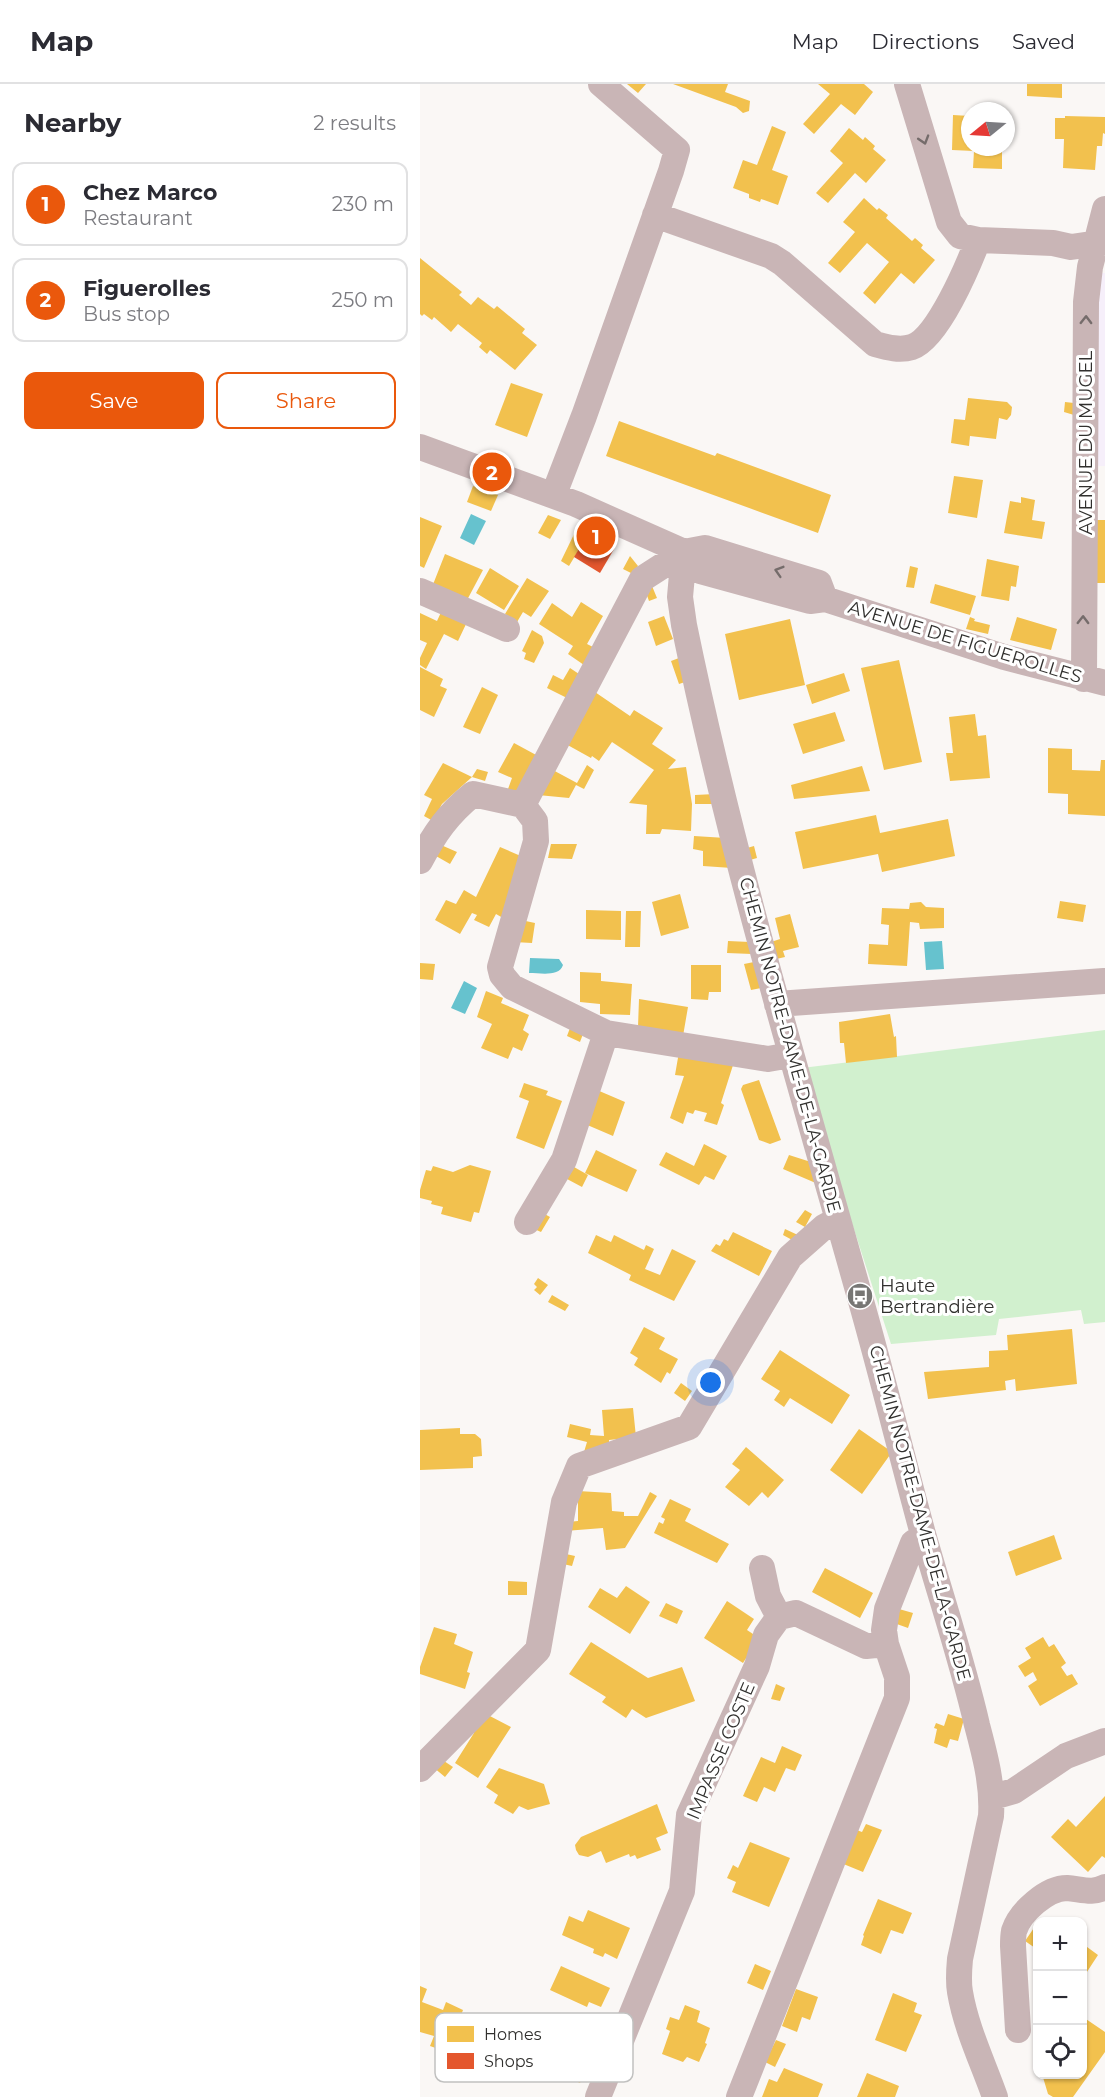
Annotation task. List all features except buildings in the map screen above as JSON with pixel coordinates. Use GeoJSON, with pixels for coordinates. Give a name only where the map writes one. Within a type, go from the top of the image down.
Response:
{"type":"FeatureCollection","features":[{"type":"Feature","properties":{"kind":"street"},"geometry":{"type":"LineString","coordinates":[[554,494],[584,416],[677,150],[601,84]]}},
{"type":"Feature","properties":{"kind":"street"},"geometry":{"type":"LineString","coordinates":[[907,84],[949,222],[960,236],[978,240],[1053,243],[1071,247],[1100,242]]}},
{"type":"Feature","properties":{"kind":"street","name":"AVENUE DU MUGEL"},"geometry":{"type":"LineString","coordinates":[[1094,681],[1086,302],[1105,209]]}},
{"type":"Feature","properties":{"kind":"street"},"geometry":{"type":"LineString","coordinates":[[655,215],[771,256],[875,344],[892,349],[912,347],[928,335],[963,280],[978,240]]}},
{"type":"Feature","properties":{"kind":"street"},"geometry":{"type":"LineString","coordinates":[[420,447],[554,494],[684,552]]}},
{"type":"Feature","properties":{"kind":"street","name":"AVENUE DE FIGUEROLLES"},"geometry":{"type":"LineString","coordinates":[[684,552],[705,548],[819,583],[825,599],[1004,657],[1094,681]]}},
{"type":"Feature","properties":{"kind":"street"},"geometry":{"type":"LineString","coordinates":[[524,805],[642,579],[684,552]]}},
{"type":"Feature","properties":{"kind":"street","name":"CHEMIN NOTRE-DAME-DE-LA-GARDE"},"geometry":{"type":"LineString","coordinates":[[684,552],[680,597],[686,636],[741,866],[924,1536],[958,1646],[987,1763],[993,1797],[988,1836],[960,1959],[958,1978],[986,2095]]}},
{"type":"Feature","properties":{"kind":"street"},"geometry":{"type":"LineString","coordinates":[[420,591],[507,629]]}},
{"type":"Feature","properties":{"kind":"street"},"geometry":{"type":"LineString","coordinates":[[420,861],[429,843],[452,810],[473,794],[524,805],[535,821],[536,842],[500,968],[502,975],[512,987],[606,1033],[768,1059],[791,1055]]}},
{"type":"Feature","properties":{"kind":"street"},"geometry":{"type":"LineString","coordinates":[[777,1004],[1104,981]]}},
{"type":"Feature","properties":{"kind":"street"},"geometry":{"type":"LineString","coordinates":[[527,1222],[564,1160],[606,1033]]}},
{"type":"Feature","properties":{"kind":"street"},"geometry":{"type":"LineString","coordinates":[[420,1769],[538,1650],[564,1502],[579,1466],[689,1426],[790,1257],[824,1227],[837,1220]]}},
{"type":"Feature","properties":{"kind":"street"},"geometry":{"type":"LineString","coordinates":[[739,2097],[897,1698],[897,1677],[886,1644],[884,1630],[887,1609],[913,1543],[924,1536]]}},
{"type":"Feature","properties":{"kind":"street"},"geometry":{"type":"LineString","coordinates":[[762,1568],[768,1596],[779,1617],[796,1613],[866,1646],[886,1644]]}},
{"type":"Feature","properties":{"kind":"street","name":"IMPASSE COSTE"},"geometry":{"type":"LineString","coordinates":[[632,2013],[682,1891],[689,1815],[757,1666],[766,1635],[779,1617]]}},
{"type":"Feature","properties":{"kind":"street"},"geometry":{"type":"LineString","coordinates":[[993,1797],[1014,1791],[1066,1756],[1105,1741]]}},
{"type":"Feature","properties":{"kind":"street"},"geometry":{"type":"LineString","coordinates":[[1018,2030],[1013,1946],[1014,1932],[1019,1921],[1041,1896],[1053,1890],[1066,1888],[1094,1892],[1105,1887]]}},
{"type":"Feature","properties":{"kind":"street","name":"IMPASSE COSTE"},"geometry":{"type":"LineString","coordinates":[[598,2097],[604,2082]]}},
{"type":"Feature","properties":{"kind":"shaded area"},"geometry":{"type":"Polygon","coordinates":[[[1099,273],[1105,273],[1105,466],[1095,466],[1099,273]]]}},
{"type":"Feature","properties":{"kind":"green space"},"geometry":{"type":"Polygon","coordinates":[[[1105,1030],[1105,1322],[1084,1324],[1081,1310],[999,1319],[996,1335],[891,1344],[802,1068],[1105,1030]]]}},
{"type":"Feature","properties":{"kind":"water"},"geometry":{"type":"Polygon","coordinates":[[[471,514],[486,521],[474,545],[460,538],[471,514]]]}},
{"type":"Feature","properties":{"kind":"water"},"geometry":{"type":"Polygon","coordinates":[[[942,941],[944,969],[926,970],[924,942],[942,941]]]}},
{"type":"Feature","properties":{"kind":"water"},"geometry":{"type":"Polygon","coordinates":[[[530,958],[559,959],[563,965],[554,973],[529,973],[530,958]]]}},
{"type":"Feature","properties":{"kind":"water"},"geometry":{"type":"Polygon","coordinates":[[[464,981],[477,988],[465,1014],[451,1008],[464,981]]]}},
{"type":"Feature","properties":{"kind":"place","name":"Figuerolles"},"geometry":{"type":"Point","coordinates":[492,472]}},
{"type":"Feature","properties":{"kind":"place","name":"Chez Marco"},"geometry":{"type":"Point","coordinates":[596,536]}},
{"type":"Feature","properties":{"kind":"place","name":"Haute Bertrandière"},"geometry":{"type":"Point","coordinates":[860,1296]}}]}
